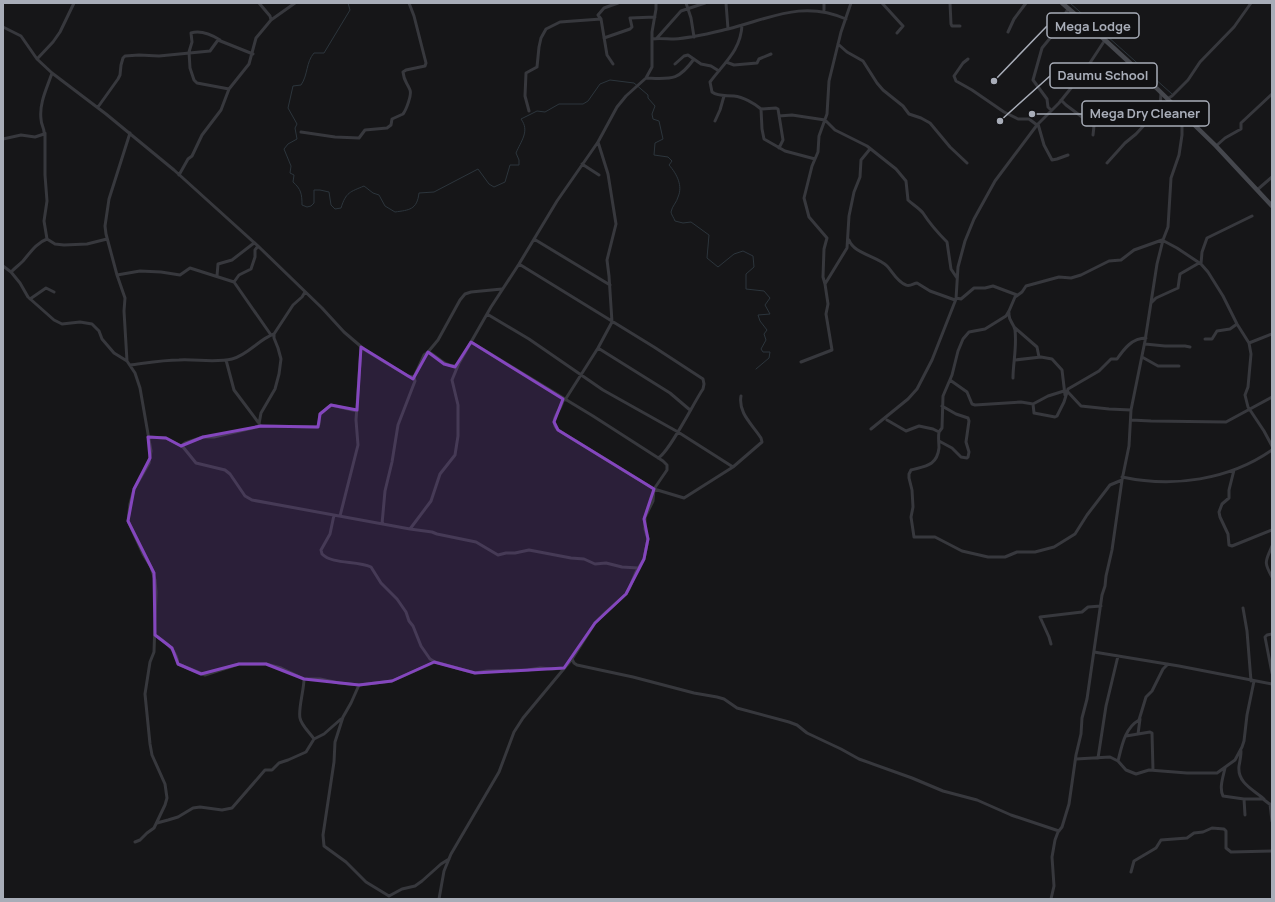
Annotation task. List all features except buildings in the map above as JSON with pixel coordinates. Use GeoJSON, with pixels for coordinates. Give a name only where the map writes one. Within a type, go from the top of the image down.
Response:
{"type":"FeatureCollection","features":[{"type":"Feature","properties":{"kind":"main road"},"geometry":{"type":"LineString","coordinates":[[1062,3],[1105,40],[1216,146],[1272,206]]}},
{"type":"Feature","properties":{"kind":"street"},"geometry":{"type":"LineString","coordinates":[[37,59],[60,32],[74,3]]}},
{"type":"Feature","properties":{"kind":"street"},"geometry":{"type":"LineString","coordinates":[[259,3],[270,16],[271,20]]}},
{"type":"Feature","properties":{"kind":"street"},"geometry":{"type":"LineString","coordinates":[[179,174],[188,159],[192,156],[202,135],[221,110],[229,89],[250,64],[256,38],[271,20],[295,3]]}},
{"type":"Feature","properties":{"kind":"street"},"geometry":{"type":"LineString","coordinates":[[301,132],[335,137],[359,138],[365,130],[387,128],[392,119],[403,114],[411,93],[404,82],[403,72],[425,66],[426,63],[414,16],[409,3]]}},
{"type":"Feature","properties":{"kind":"street"},"geometry":{"type":"LineString","coordinates":[[613,64],[607,55],[598,15],[604,8],[618,3]]}},
{"type":"Feature","properties":{"kind":"street"},"geometry":{"type":"LineString","coordinates":[[410,529],[430,501],[440,474],[455,455],[458,436],[458,405],[452,380],[459,362],[534,239],[582,164],[598,142],[617,106],[646,78],[652,67],[652,32],[656,3]]}},
{"type":"Feature","properties":{"kind":"street"},"geometry":{"type":"LineString","coordinates":[[686,3],[691,18],[694,36]]}},
{"type":"Feature","properties":{"kind":"street"},"geometry":{"type":"LineString","coordinates":[[657,39],[681,11],[705,3]]}},
{"type":"Feature","properties":{"kind":"street"},"geometry":{"type":"LineString","coordinates":[[726,3],[728,29]]}},
{"type":"Feature","properties":{"kind":"street"},"geometry":{"type":"LineString","coordinates":[[824,3],[824,10]]}},
{"type":"Feature","properties":{"kind":"street"},"geometry":{"type":"LineString","coordinates":[[801,362],[832,350],[826,314],[828,304],[823,277],[824,252],[827,238],[809,217],[804,201],[818,152],[819,136],[827,114],[828,84],[838,44],[851,3]]}},
{"type":"Feature","properties":{"kind":"street"},"geometry":{"type":"LineString","coordinates":[[882,3],[903,26],[897,33]]}},
{"type":"Feature","properties":{"kind":"street"},"geometry":{"type":"LineString","coordinates":[[950,3],[951,24],[952,26],[960,26]]}},
{"type":"Feature","properties":{"kind":"street"},"geometry":{"type":"LineString","coordinates":[[1008,32],[1014,19],[1026,3]]}},
{"type":"Feature","properties":{"kind":"street"},"geometry":{"type":"LineString","coordinates":[[1167,99],[1188,80],[1200,62],[1234,27],[1251,3]]}},
{"type":"Feature","properties":{"kind":"street"},"geometry":{"type":"LineString","coordinates":[[652,39],[675,39],[728,29],[793,9],[814,7],[840,15],[846,19]]}},
{"type":"Feature","properties":{"kind":"street"},"geometry":{"type":"LineString","coordinates":[[1051,110],[1048,107],[1047,99],[1033,80],[1042,48],[1051,37],[1068,9]]}},
{"type":"Feature","properties":{"kind":"street"},"geometry":{"type":"LineString","coordinates":[[840,15],[847,14]]}},
{"type":"Feature","properties":{"kind":"street"},"geometry":{"type":"LineString","coordinates":[[604,38],[630,29],[632,26],[630,18],[655,17]]}},
{"type":"Feature","properties":{"kind":"street"},"geometry":{"type":"LineString","coordinates":[[529,111],[525,96],[526,73],[537,67],[539,47],[546,29],[560,22],[600,20]]}},
{"type":"Feature","properties":{"kind":"street"},"geometry":{"type":"LineString","coordinates":[[742,25],[739,42],[734,51],[710,82],[710,88],[714,94],[741,98],[761,109],[777,108],[783,140],[779,148]]}},
{"type":"Feature","properties":{"kind":"street"},"geometry":{"type":"LineString","coordinates":[[3,27],[21,36],[37,59],[52,73],[98,107],[179,174],[258,246],[361,347],[408,376],[414,377]]}},
{"type":"Feature","properties":{"kind":"street"},"geometry":{"type":"LineString","coordinates":[[229,89],[195,82],[190,68],[189,52],[192,42],[191,33],[202,33],[214,36],[253,54]]}},
{"type":"Feature","properties":{"kind":"street"},"geometry":{"type":"LineString","coordinates":[[98,107],[118,79],[123,58],[126,56],[159,56],[210,51],[217,40],[220,40]]}},
{"type":"Feature","properties":{"kind":"street"},"geometry":{"type":"LineString","coordinates":[[871,429],[908,399],[917,389],[932,360],[956,299],[958,268],[965,241],[974,219],[995,180],[1038,125],[1084,72],[1105,40]]}},
{"type":"Feature","properties":{"kind":"street"},"geometry":{"type":"LineString","coordinates":[[838,44],[847,52],[863,61],[883,90],[903,106],[909,114],[930,123],[953,150],[967,163]]}},
{"type":"Feature","properties":{"kind":"street"},"geometry":{"type":"LineString","coordinates":[[726,62],[734,65],[757,63],[759,59],[771,54]]}},
{"type":"Feature","properties":{"kind":"street"},"geometry":{"type":"LineString","coordinates":[[675,64],[686,55],[701,64],[711,66],[719,71]]}},
{"type":"Feature","properties":{"kind":"street"},"geometry":{"type":"LineString","coordinates":[[646,78],[664,78],[680,75],[694,59]]}},
{"type":"Feature","properties":{"kind":"street"},"geometry":{"type":"LineString","coordinates":[[968,59],[954,76],[956,81],[1004,112],[1018,119],[1029,119],[1038,125],[1044,145],[1052,160],[1068,155]]}},
{"type":"Feature","properties":{"kind":"street"},"geometry":{"type":"LineString","coordinates":[[52,73],[42,101],[40,120],[45,133],[45,175],[47,201],[45,227],[47,239],[55,244],[64,245],[88,244],[107,239]]}},
{"type":"Feature","properties":{"kind":"street"},"geometry":{"type":"LineString","coordinates":[[1107,163],[1160,108],[1161,93]]}},
{"type":"Feature","properties":{"kind":"street"},"geometry":{"type":"LineString","coordinates":[[1216,146],[1225,138],[1241,129],[1241,123],[1272,94]]}},
{"type":"Feature","properties":{"kind":"street"},"geometry":{"type":"LineString","coordinates":[[715,121],[724,96]]}},
{"type":"Feature","properties":{"kind":"street"},"geometry":{"type":"LineString","coordinates":[[1061,100],[1094,126],[1093,135]]}},
{"type":"Feature","properties":{"kind":"street"},"geometry":{"type":"LineString","coordinates":[[761,109],[764,139],[785,151],[815,159]]}},
{"type":"Feature","properties":{"kind":"street"},"geometry":{"type":"LineString","coordinates":[[1051,899],[1054,882],[1053,853],[1055,840],[1062,828],[1069,804],[1081,734],[1082,718],[1087,699],[1102,596],[1112,550],[1122,479],[1129,446],[1131,410],[1145,344],[1157,264],[1168,227],[1171,178],[1179,155],[1182,135],[1182,114]]}},
{"type":"Feature","properties":{"kind":"street"},"geometry":{"type":"LineString","coordinates":[[779,116],[792,115],[825,120],[835,130],[863,144],[896,169],[906,181],[908,200],[922,213],[938,234],[947,242],[951,269],[957,278]]}},
{"type":"Feature","properties":{"kind":"street"},"geometry":{"type":"LineString","coordinates":[[3,139],[21,135],[35,137],[45,133]]}},
{"type":"Feature","properties":{"kind":"street"},"geometry":{"type":"LineString","coordinates":[[127,361],[124,311],[125,298],[107,239],[105,223],[109,199],[130,133]]}},
{"type":"Feature","properties":{"kind":"street"},"geometry":{"type":"LineString","coordinates":[[598,142],[608,174],[616,224],[607,260],[612,322],[598,348],[564,399],[562,406],[554,419],[555,427],[597,455],[654,489],[682,498],[687,497],[733,467],[744,459],[762,441],[742,411],[740,404],[741,396]]}},
{"type":"Feature","properties":{"kind":"street"},"geometry":{"type":"LineString","coordinates":[[825,284],[832,269],[846,248],[849,216],[854,192],[860,177],[861,160],[870,149]]}},
{"type":"Feature","properties":{"kind":"street"},"geometry":{"type":"LineString","coordinates":[[582,164],[599,175]]}},
{"type":"Feature","properties":{"kind":"street"},"geometry":{"type":"LineString","coordinates":[[1257,190],[1272,177]]}},
{"type":"Feature","properties":{"kind":"street"},"geometry":{"type":"LineString","coordinates":[[1151,303],[1156,298],[1178,288],[1180,274],[1200,263],[1207,238],[1252,216]]}},
{"type":"Feature","properties":{"kind":"street"},"geometry":{"type":"LineString","coordinates":[[848,238],[850,243],[856,248],[886,265],[894,276],[905,285],[909,286],[918,283],[930,290],[956,299],[961,299],[974,288],[991,286],[1017,295]]}},
{"type":"Feature","properties":{"kind":"street"},"geometry":{"type":"LineString","coordinates":[[11,272],[40,242],[47,239]]}},
{"type":"Feature","properties":{"kind":"street"},"geometry":{"type":"LineString","coordinates":[[534,239],[610,285]]}},
{"type":"Feature","properties":{"kind":"street"},"geometry":{"type":"LineString","coordinates":[[1039,357],[1037,347],[1014,327],[1009,319],[1014,298],[1024,290],[1026,286],[1054,280],[1059,277],[1071,278],[1081,275],[1108,261],[1121,260],[1134,250],[1159,240],[1163,240],[1200,263],[1208,272],[1249,343],[1252,354],[1245,398],[1272,446]]}},
{"type":"Feature","properties":{"kind":"street"},"geometry":{"type":"LineString","coordinates":[[217,276],[218,264],[232,260],[254,243]]}},
{"type":"Feature","properties":{"kind":"street"},"geometry":{"type":"LineString","coordinates":[[234,282],[239,275],[251,269],[256,257],[255,250],[258,246]]}},
{"type":"Feature","properties":{"kind":"street"},"geometry":{"type":"LineString","coordinates":[[519,264],[703,379],[704,387],[678,432],[664,453],[658,458]]}},
{"type":"Feature","properties":{"kind":"street"},"geometry":{"type":"LineString","coordinates":[[3,266],[11,272],[20,283],[26,295],[54,320],[62,324],[85,322],[92,324],[99,331],[102,339],[114,353],[127,361],[135,373],[140,388],[151,451],[150,458],[134,489],[130,504],[128,522],[154,573],[156,592],[154,652],[150,662],[145,694],[152,752],[165,784],[167,798],[153,829],[140,840],[135,842]]}},
{"type":"Feature","properties":{"kind":"street"},"geometry":{"type":"LineString","coordinates":[[117,275],[140,271],[161,272],[180,276],[190,268],[234,282],[273,334],[281,359],[280,374],[275,389],[260,413],[258,422]]}},
{"type":"Feature","properties":{"kind":"street"},"geometry":{"type":"LineString","coordinates":[[30,299],[46,288],[54,292]]}},
{"type":"Feature","properties":{"kind":"street"},"geometry":{"type":"LineString","coordinates":[[382,524],[385,491],[397,431],[415,381],[414,377],[424,356],[438,340],[460,300],[465,294],[471,292],[502,290]]}},
{"type":"Feature","properties":{"kind":"street"},"geometry":{"type":"LineString","coordinates":[[130,365],[177,360],[226,360],[241,355],[273,334],[293,305],[305,292]]}},
{"type":"Feature","properties":{"kind":"street"},"geometry":{"type":"LineString","coordinates":[[1010,311],[1006,316],[984,329],[972,331],[966,334],[958,351],[950,380],[943,396],[942,428],[940,432],[938,452],[933,463],[911,470],[909,474],[912,490],[913,506],[911,517],[914,537],[935,537],[956,549],[973,554],[1002,558],[1022,552],[1035,552],[1054,547],[1075,534],[1087,515],[1110,485],[1122,479],[1149,482],[1178,482],[1195,480],[1234,470],[1254,462],[1272,450]]}},
{"type":"Feature","properties":{"kind":"street"},"geometry":{"type":"LineString","coordinates":[[487,314],[581,374],[603,390],[678,432],[733,467]]}},
{"type":"Feature","properties":{"kind":"street"},"geometry":{"type":"LineString","coordinates":[[1205,339],[1212,339],[1217,331],[1230,329],[1237,324]]}},
{"type":"Feature","properties":{"kind":"street"},"geometry":{"type":"LineString","coordinates":[[1012,378],[1015,360],[1014,327]]}},
{"type":"Feature","properties":{"kind":"street"},"geometry":{"type":"LineString","coordinates":[[1249,343],[1272,334]]}},
{"type":"Feature","properties":{"kind":"street"},"geometry":{"type":"LineString","coordinates":[[950,380],[967,392],[972,404],[975,405],[1021,402],[1033,404],[1048,396],[1066,390],[1099,371],[1111,359],[1117,359],[1121,352],[1131,343],[1146,338]]}},
{"type":"Feature","properties":{"kind":"street"},"geometry":{"type":"LineString","coordinates":[[439,899],[444,871],[449,859],[499,772],[513,734],[523,718],[572,659],[598,619],[626,594],[629,589],[638,568],[643,561],[647,543],[648,537],[644,519],[653,501],[654,489],[667,470],[666,463],[593,416],[471,342]]}},
{"type":"Feature","properties":{"kind":"street"},"geometry":{"type":"LineString","coordinates":[[1145,344],[1185,346],[1190,348]]}},
{"type":"Feature","properties":{"kind":"street"},"geometry":{"type":"LineString","coordinates":[[340,516],[358,445],[357,411],[361,347]]}},
{"type":"Feature","properties":{"kind":"street"},"geometry":{"type":"LineString","coordinates":[[598,348],[670,393],[690,410]]}},
{"type":"Feature","properties":{"kind":"street"},"geometry":{"type":"LineString","coordinates":[[428,352],[444,364],[450,366],[455,366],[459,362]]}},
{"type":"Feature","properties":{"kind":"street"},"geometry":{"type":"LineString","coordinates":[[1015,360],[1039,357],[1052,359],[1060,367],[1063,374],[1066,390],[1065,397],[1057,416],[1055,417],[1034,413],[1033,404]]}},
{"type":"Feature","properties":{"kind":"street"},"geometry":{"type":"LineString","coordinates":[[1142,357],[1158,366],[1179,366]]}},
{"type":"Feature","properties":{"kind":"street"},"geometry":{"type":"LineString","coordinates":[[226,360],[234,390],[259,425],[262,426]]}},
{"type":"Feature","properties":{"kind":"street"},"geometry":{"type":"LineString","coordinates":[[1066,390],[1081,406],[1131,410]]}},
{"type":"Feature","properties":{"kind":"street"},"geometry":{"type":"LineString","coordinates":[[1131,420],[1151,422],[1223,422],[1229,421],[1272,397]]}},
{"type":"Feature","properties":{"kind":"street"},"geometry":{"type":"LineString","coordinates":[[181,446],[185,443],[203,437],[214,437],[262,426],[317,427],[319,424],[320,414],[331,405],[357,411]]}},
{"type":"Feature","properties":{"kind":"street"},"geometry":{"type":"LineString","coordinates":[[939,441],[952,448],[961,457],[968,457],[969,452],[966,442],[968,418],[956,414],[942,406]]}},
{"type":"Feature","properties":{"kind":"street"},"geometry":{"type":"LineString","coordinates":[[887,420],[906,431],[919,426],[940,432]]}},
{"type":"Feature","properties":{"kind":"street"},"geometry":{"type":"LineString","coordinates":[[148,437],[166,438],[181,446],[196,463],[225,470],[230,474],[245,496],[252,500],[432,532],[476,542],[498,555],[529,550],[584,559],[595,564],[606,563],[622,567],[638,568]]}},
{"type":"Feature","properties":{"kind":"street"},"geometry":{"type":"LineString","coordinates":[[1234,470],[1229,488],[1229,498],[1222,504],[1220,512],[1220,517],[1228,534],[1229,545],[1232,546],[1272,530]]}},
{"type":"Feature","properties":{"kind":"street"},"geometry":{"type":"LineString","coordinates":[[334,515],[330,534],[321,550],[322,554],[326,558],[371,567],[381,583],[397,599],[406,612],[420,645],[430,659],[435,662],[475,673],[540,668],[552,669],[575,664],[694,693],[717,697],[724,699],[738,708],[760,715],[781,719],[796,725],[807,733],[859,759],[944,791],[977,800],[1011,815],[1059,831]]}},
{"type":"Feature","properties":{"kind":"street"},"geometry":{"type":"LineString","coordinates":[[1272,546],[1266,556],[1266,562],[1272,577]]}},
{"type":"Feature","properties":{"kind":"street"},"geometry":{"type":"LineString","coordinates":[[1051,644],[1040,616],[1082,612],[1088,607],[1101,606]]}},
{"type":"Feature","properties":{"kind":"street"},"geometry":{"type":"LineString","coordinates":[[1076,759],[1110,757],[1118,761],[1126,770],[1139,774],[1147,770],[1214,774],[1218,773],[1235,760],[1244,741],[1252,681],[1243,608]]}},
{"type":"Feature","properties":{"kind":"street"},"geometry":{"type":"LineString","coordinates":[[1272,634],[1265,637],[1272,673]]}},
{"type":"Feature","properties":{"kind":"street"},"geometry":{"type":"LineString","coordinates":[[155,636],[172,648],[178,664],[207,675],[217,670],[239,664],[266,664],[281,668],[304,679],[326,680],[359,685],[392,681],[435,662]]}},
{"type":"Feature","properties":{"kind":"street"},"geometry":{"type":"LineString","coordinates":[[1094,652],[1168,664],[1272,684]]}},
{"type":"Feature","properties":{"kind":"street"},"geometry":{"type":"LineString","coordinates":[[1098,758],[1106,706],[1118,656]]}},
{"type":"Feature","properties":{"kind":"street"},"geometry":{"type":"LineString","coordinates":[[429,664],[430,659]]}},
{"type":"Feature","properties":{"kind":"street"},"geometry":{"type":"LineString","coordinates":[[572,659],[575,664]]}},
{"type":"Feature","properties":{"kind":"street"},"geometry":{"type":"LineString","coordinates":[[1138,734],[1140,719],[1146,697],[1152,692],[1163,669],[1168,664]]}},
{"type":"Feature","properties":{"kind":"street"},"geometry":{"type":"LineString","coordinates":[[304,679],[300,717],[302,723],[314,739]]}},
{"type":"Feature","properties":{"kind":"street"},"geometry":{"type":"LineString","coordinates":[[156,823],[178,817],[193,808],[200,807],[224,810],[232,808],[265,770],[272,770],[279,763],[306,752],[314,739],[337,724],[351,703],[359,685]]}},
{"type":"Feature","properties":{"kind":"street"},"geometry":{"type":"LineString","coordinates":[[343,717],[335,742],[334,762],[323,835],[324,846],[346,862],[366,882],[389,896],[402,889],[415,886],[449,859]]}},
{"type":"Feature","properties":{"kind":"street"},"geometry":{"type":"LineString","coordinates":[[1118,761],[1127,731],[1140,719]]}},
{"type":"Feature","properties":{"kind":"street"},"geometry":{"type":"LineString","coordinates":[[1126,736],[1150,732],[1152,733],[1153,770]]}},
{"type":"Feature","properties":{"kind":"street"},"geometry":{"type":"LineString","coordinates":[[1241,749],[1239,767],[1240,778],[1255,793],[1271,805],[1272,821]]}},
{"type":"Feature","properties":{"kind":"street"},"geometry":{"type":"LineString","coordinates":[[1225,768],[1221,793],[1223,796],[1264,800]]}},
{"type":"Feature","properties":{"kind":"street"},"geometry":{"type":"LineString","coordinates":[[1244,799],[1245,815]]}},
{"type":"Feature","properties":{"kind":"street"},"geometry":{"type":"LineString","coordinates":[[1131,872],[1134,862],[1156,848],[1161,840],[1187,838],[1194,833],[1203,832],[1212,828],[1224,829],[1226,831],[1226,848],[1231,852],[1272,851]]}},
{"type":"Feature","properties":{"kind":"highlighted area"},"geometry":{"type":"Polygon","coordinates":[[[471,342],[563,399],[554,422],[558,430],[654,489],[644,519],[648,539],[644,559],[626,594],[595,623],[564,668],[475,673],[434,662],[392,681],[359,685],[304,679],[266,664],[239,664],[201,674],[178,664],[172,648],[155,635],[154,573],[128,521],[134,489],[150,458],[148,437],[166,438],[181,446],[203,437],[261,426],[318,427],[320,414],[331,405],[357,410],[361,347],[413,379],[428,352],[444,364],[455,367],[471,342]]]}},
{"type":"Feature","properties":{"kind":"waterway"},"geometry":{"type":"LineString","coordinates":[[348,3],[350,10],[324,53],[314,53],[311,57],[301,85],[293,86],[288,108],[297,124],[295,128],[297,139],[288,144],[284,149],[291,166],[290,173],[294,175],[293,182],[298,187],[302,198],[302,205],[307,207],[311,206],[314,203],[314,190],[320,190],[329,192],[331,205],[335,209],[341,208],[349,193],[364,186],[373,193],[379,195],[385,206],[395,212],[404,211],[414,206],[418,199],[419,193],[434,192],[478,169],[489,184],[494,187],[505,182],[510,165],[519,165],[519,160],[516,153],[525,132],[524,123],[521,119],[537,111],[545,112],[559,104],[583,104],[588,101],[600,84],[610,80],[634,83],[648,95],[648,98],[655,106],[652,114],[653,119],[659,121],[663,139],[655,143],[654,155],[668,157],[672,161],[669,165],[678,180],[680,189],[671,212],[675,221],[683,223],[691,222],[709,235],[707,258],[718,267],[734,254],[743,251],[753,256],[754,267],[746,274],[746,289],[764,291],[770,298],[765,305],[770,314],[758,315],[760,321],[767,330],[764,334],[766,340],[761,349],[763,352],[770,352],[769,358],[756,369]]}},
{"type":"Feature","properties":{"kind":"waterway"},"geometry":{"type":"LineString","coordinates":[[1070,3],[1172,94]]}},
{"type":"Feature","properties":{"kind":"place","name":"Mega Lodge"},"geometry":{"type":"Point","coordinates":[994,81]}},
{"type":"Feature","properties":{"kind":"place","name":"Mega Dry Cleaner"},"geometry":{"type":"Point","coordinates":[1032,114]}},
{"type":"Feature","properties":{"kind":"place","name":"Daumu School"},"geometry":{"type":"Point","coordinates":[1000,121]}}]}
